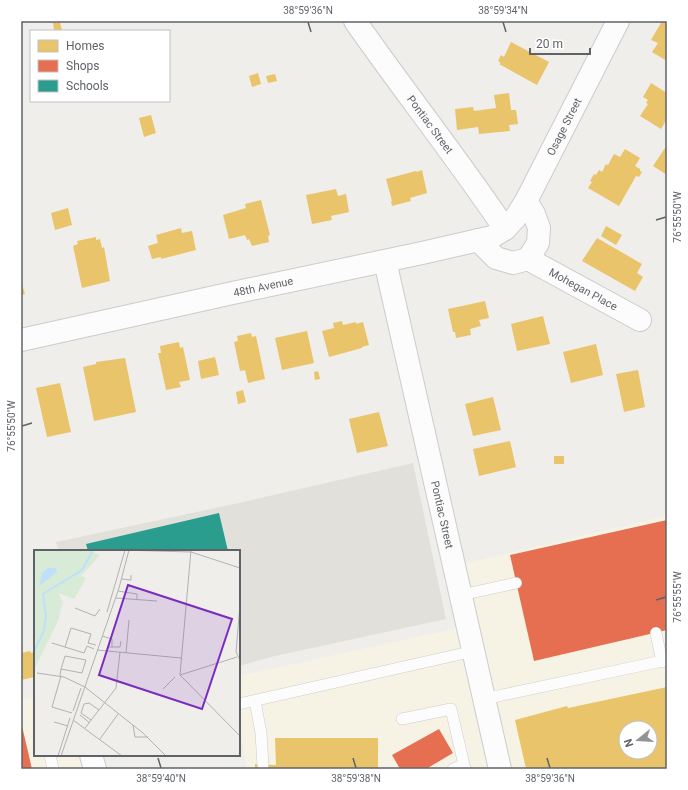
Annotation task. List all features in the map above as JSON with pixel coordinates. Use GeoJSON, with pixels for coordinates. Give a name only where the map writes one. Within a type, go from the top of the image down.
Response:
{"type":"FeatureCollection","features":[{"type":"Feature","properties":{"kind":"street","name":"Pontiac Street"},"geometry":{"type":"LineString","coordinates":[[355,21],[505,229]]}},
{"type":"Feature","properties":{"kind":"street","name":"Osage Street"},"geometry":{"type":"LineString","coordinates":[[505,229],[516,217],[526,201],[618,21]]}},
{"type":"Feature","properties":{"kind":"street"},"geometry":{"type":"LineString","coordinates":[[478,240],[496,258],[513,264],[528,259],[538,243],[539,228],[534,214],[526,201]]}},
{"type":"Feature","properties":{"kind":"street","name":"48th Avenue"},"geometry":{"type":"LineString","coordinates":[[21,340],[478,240],[492,236],[505,229]]}},
{"type":"Feature","properties":{"kind":"street","name":"Mohegan Place"},"geometry":{"type":"LineString","coordinates":[[528,259],[640,320]]}},
{"type":"Feature","properties":{"kind":"street","name":"Pontiac Street"},"geometry":{"type":"LineString","coordinates":[[385,261],[500,769]]}},
{"type":"Feature","properties":{"kind":"street"},"geometry":{"type":"LineString","coordinates":[[92,756],[95,769]]}},
{"type":"Feature","properties":{"kind":"lane"},"geometry":{"type":"LineString","coordinates":[[461,595],[516,583]]}},
{"type":"Feature","properties":{"kind":"lane"},"geometry":{"type":"LineString","coordinates":[[484,699],[664,661],[656,633]]}},
{"type":"Feature","properties":{"kind":"lane"},"geometry":{"type":"LineString","coordinates":[[240,704],[474,651]]}},
{"type":"Feature","properties":{"kind":"lane"},"geometry":{"type":"LineString","coordinates":[[255,701],[263,765]]}},
{"type":"Feature","properties":{"kind":"lane"},"geometry":{"type":"LineString","coordinates":[[402,719],[451,709],[465,767],[453,769]]}},
{"type":"Feature","properties":{"kind":"lane"},"geometry":{"type":"LineString","coordinates":[[50,756],[53,769]]}},
{"type":"Feature","properties":{"kind":"shaded area"},"geometry":{"type":"Polygon","coordinates":[[[413,463],[446,619],[275,656],[240,666],[240,550],[59,550],[56,542],[239,503],[413,463]]]}},
{"type":"Feature","properties":{"kind":"shaded area"},"geometry":{"type":"Polygon","coordinates":[[[667,516],[667,769],[247,769],[240,730],[240,676],[476,624],[462,564],[667,516]]]}},
{"type":"Feature","properties":{"kind":"shaded area"},"geometry":{"type":"Polygon","coordinates":[[[34,697],[34,756],[79,756],[82,769],[21,769],[21,700],[34,697]]]}},
{"type":"Feature","properties":{"kind":"building: Homes"},"geometry":{"type":"Polygon","coordinates":[[[662,21],[667,21],[667,61],[652,52],[658,43],[651,40],[662,21]]]}},
{"type":"Feature","properties":{"kind":"building: Homes"},"geometry":{"type":"Polygon","coordinates":[[[60,22],[62,30],[54,30],[53,23],[60,22]]]}},
{"type":"Feature","properties":{"kind":"building: Homes"},"geometry":{"type":"Polygon","coordinates":[[[511,42],[549,62],[537,85],[499,64],[501,63],[498,61],[501,55],[504,57],[511,42]]]}},
{"type":"Feature","properties":{"kind":"building: Homes"},"geometry":{"type":"Polygon","coordinates":[[[258,73],[261,84],[252,87],[249,76],[258,73]]]}},
{"type":"Feature","properties":{"kind":"building: Homes"},"geometry":{"type":"Polygon","coordinates":[[[275,74],[277,81],[268,83],[266,76],[275,74]]]}},
{"type":"Feature","properties":{"kind":"building: Homes"},"geometry":{"type":"Polygon","coordinates":[[[651,83],[667,93],[667,119],[661,129],[640,116],[648,104],[646,103],[648,100],[643,97],[651,83]]]}},
{"type":"Feature","properties":{"kind":"building: Homes"},"geometry":{"type":"Polygon","coordinates":[[[509,93],[511,110],[516,110],[518,124],[509,125],[510,131],[479,134],[478,127],[457,130],[455,109],[473,107],[474,111],[496,108],[494,95],[509,93]]]}},
{"type":"Feature","properties":{"kind":"building: Homes"},"geometry":{"type":"Polygon","coordinates":[[[151,115],[156,133],[144,137],[139,118],[151,115]]]}},
{"type":"Feature","properties":{"kind":"building: Homes"},"geometry":{"type":"Polygon","coordinates":[[[665,148],[667,148],[667,175],[653,166],[665,148]]]}},
{"type":"Feature","properties":{"kind":"building: Homes"},"geometry":{"type":"Polygon","coordinates":[[[625,149],[640,158],[635,166],[642,172],[639,177],[636,176],[619,206],[588,188],[592,182],[590,181],[594,174],[596,175],[599,170],[602,172],[614,154],[620,157],[625,149]]]}},
{"type":"Feature","properties":{"kind":"building: Homes"},"geometry":{"type":"Polygon","coordinates":[[[422,170],[427,193],[410,198],[411,201],[392,206],[386,179],[422,170]]]}},
{"type":"Feature","properties":{"kind":"building: Homes"},"geometry":{"type":"Polygon","coordinates":[[[336,189],[338,196],[346,194],[349,212],[331,216],[332,220],[312,224],[306,195],[336,189]]]}},
{"type":"Feature","properties":{"kind":"building: Homes"},"geometry":{"type":"Polygon","coordinates":[[[261,200],[270,235],[268,236],[269,242],[252,246],[249,239],[247,240],[245,235],[229,239],[223,215],[246,208],[245,204],[261,200]]]}},
{"type":"Feature","properties":{"kind":"building: Homes"},"geometry":{"type":"Polygon","coordinates":[[[68,208],[72,225],[55,230],[51,213],[68,208]]]}},
{"type":"Feature","properties":{"kind":"building: Homes"},"geometry":{"type":"Polygon","coordinates":[[[606,226],[622,235],[616,245],[601,236],[606,226]]]}},
{"type":"Feature","properties":{"kind":"building: Homes"},"geometry":{"type":"Polygon","coordinates":[[[181,228],[182,233],[192,231],[196,250],[161,259],[161,257],[152,259],[148,246],[158,243],[156,235],[181,228]]]}},
{"type":"Feature","properties":{"kind":"building: Homes"},"geometry":{"type":"Polygon","coordinates":[[[96,237],[96,240],[100,239],[102,248],[104,247],[110,281],[82,288],[73,246],[78,244],[77,241],[96,237]]]}},
{"type":"Feature","properties":{"kind":"building: Homes"},"geometry":{"type":"Polygon","coordinates":[[[597,238],[642,264],[637,273],[643,277],[635,291],[582,261],[597,238]]]}},
{"type":"Feature","properties":{"kind":"building: Homes"},"geometry":{"type":"Polygon","coordinates":[[[21,281],[25,294],[21,295],[21,281]]]}},
{"type":"Feature","properties":{"kind":"building: Homes"},"geometry":{"type":"Polygon","coordinates":[[[485,301],[489,318],[479,320],[481,326],[470,329],[471,335],[456,338],[455,332],[453,332],[448,309],[485,301]]]}},
{"type":"Feature","properties":{"kind":"building: Homes"},"geometry":{"type":"Polygon","coordinates":[[[543,316],[550,344],[517,351],[511,324],[543,316]]]}},
{"type":"Feature","properties":{"kind":"building: Homes"},"geometry":{"type":"Polygon","coordinates":[[[342,321],[343,325],[363,322],[369,345],[329,357],[322,331],[334,328],[333,323],[342,321]]]}},
{"type":"Feature","properties":{"kind":"building: Homes"},"geometry":{"type":"Polygon","coordinates":[[[307,331],[314,363],[282,370],[275,338],[307,331]]]}},
{"type":"Feature","properties":{"kind":"building: Homes"},"geometry":{"type":"Polygon","coordinates":[[[251,333],[252,337],[256,336],[265,379],[248,383],[245,370],[240,371],[234,342],[238,341],[237,336],[251,333]]]}},
{"type":"Feature","properties":{"kind":"building: Homes"},"geometry":{"type":"Polygon","coordinates":[[[179,342],[180,348],[183,347],[190,380],[179,382],[181,387],[166,390],[158,353],[161,353],[160,346],[179,342]]]}},
{"type":"Feature","properties":{"kind":"building: Homes"},"geometry":{"type":"Polygon","coordinates":[[[596,344],[603,375],[571,383],[563,352],[596,344]]]}},
{"type":"Feature","properties":{"kind":"building: Homes"},"geometry":{"type":"Polygon","coordinates":[[[215,357],[219,375],[201,379],[198,361],[215,357]]]}},
{"type":"Feature","properties":{"kind":"building: Homes"},"geometry":{"type":"Polygon","coordinates":[[[125,358],[136,412],[94,421],[83,367],[96,364],[96,362],[125,358]]]}},
{"type":"Feature","properties":{"kind":"building: Homes"},"geometry":{"type":"Polygon","coordinates":[[[638,370],[645,407],[624,412],[616,374],[638,370]]]}},
{"type":"Feature","properties":{"kind":"building: Homes"},"geometry":{"type":"Polygon","coordinates":[[[318,371],[320,379],[315,380],[314,372],[318,371]]]}},
{"type":"Feature","properties":{"kind":"building: Homes"},"geometry":{"type":"Polygon","coordinates":[[[60,383],[71,432],[47,437],[36,388],[60,383]]]}},
{"type":"Feature","properties":{"kind":"building: Homes"},"geometry":{"type":"Polygon","coordinates":[[[243,390],[246,402],[238,404],[236,392],[243,390]]]}},
{"type":"Feature","properties":{"kind":"building: Homes"},"geometry":{"type":"Polygon","coordinates":[[[493,397],[501,430],[473,436],[465,404],[493,397]]]}},
{"type":"Feature","properties":{"kind":"building: Homes"},"geometry":{"type":"Polygon","coordinates":[[[379,412],[388,446],[357,453],[349,419],[379,412]]]}},
{"type":"Feature","properties":{"kind":"building: Homes"},"geometry":{"type":"Polygon","coordinates":[[[510,441],[516,467],[479,476],[473,449],[510,441]]]}},
{"type":"Feature","properties":{"kind":"building: Homes"},"geometry":{"type":"Polygon","coordinates":[[[554,456],[564,456],[564,464],[554,464],[554,456]]]}},
{"type":"Feature","properties":{"kind":"building: Homes"},"geometry":{"type":"Polygon","coordinates":[[[30,651],[31,653],[34,652],[34,677],[21,680],[21,653],[30,651]]]}},
{"type":"Feature","properties":{"kind":"building: Homes"},"geometry":{"type":"Polygon","coordinates":[[[667,687],[667,769],[526,769],[515,720],[567,706],[568,708],[667,687]]]}},
{"type":"Feature","properties":{"kind":"building: Homes"},"geometry":{"type":"Polygon","coordinates":[[[275,738],[378,738],[378,769],[255,769],[255,764],[276,765],[275,738]]]}},
{"type":"Feature","properties":{"kind":"building: Shops"},"geometry":{"type":"Polygon","coordinates":[[[667,520],[667,630],[534,661],[510,555],[667,520]]]}},
{"type":"Feature","properties":{"kind":"building: Shops"},"geometry":{"type":"Polygon","coordinates":[[[22,726],[32,769],[21,769],[22,726]]]}},
{"type":"Feature","properties":{"kind":"building: Shops"},"geometry":{"type":"Polygon","coordinates":[[[439,729],[453,753],[426,769],[400,769],[392,755],[439,729]]]}},
{"type":"Feature","properties":{"kind":"building: Schools"},"geometry":{"type":"Polygon","coordinates":[[[219,513],[228,550],[88,550],[86,544],[219,513]]]}}]}
